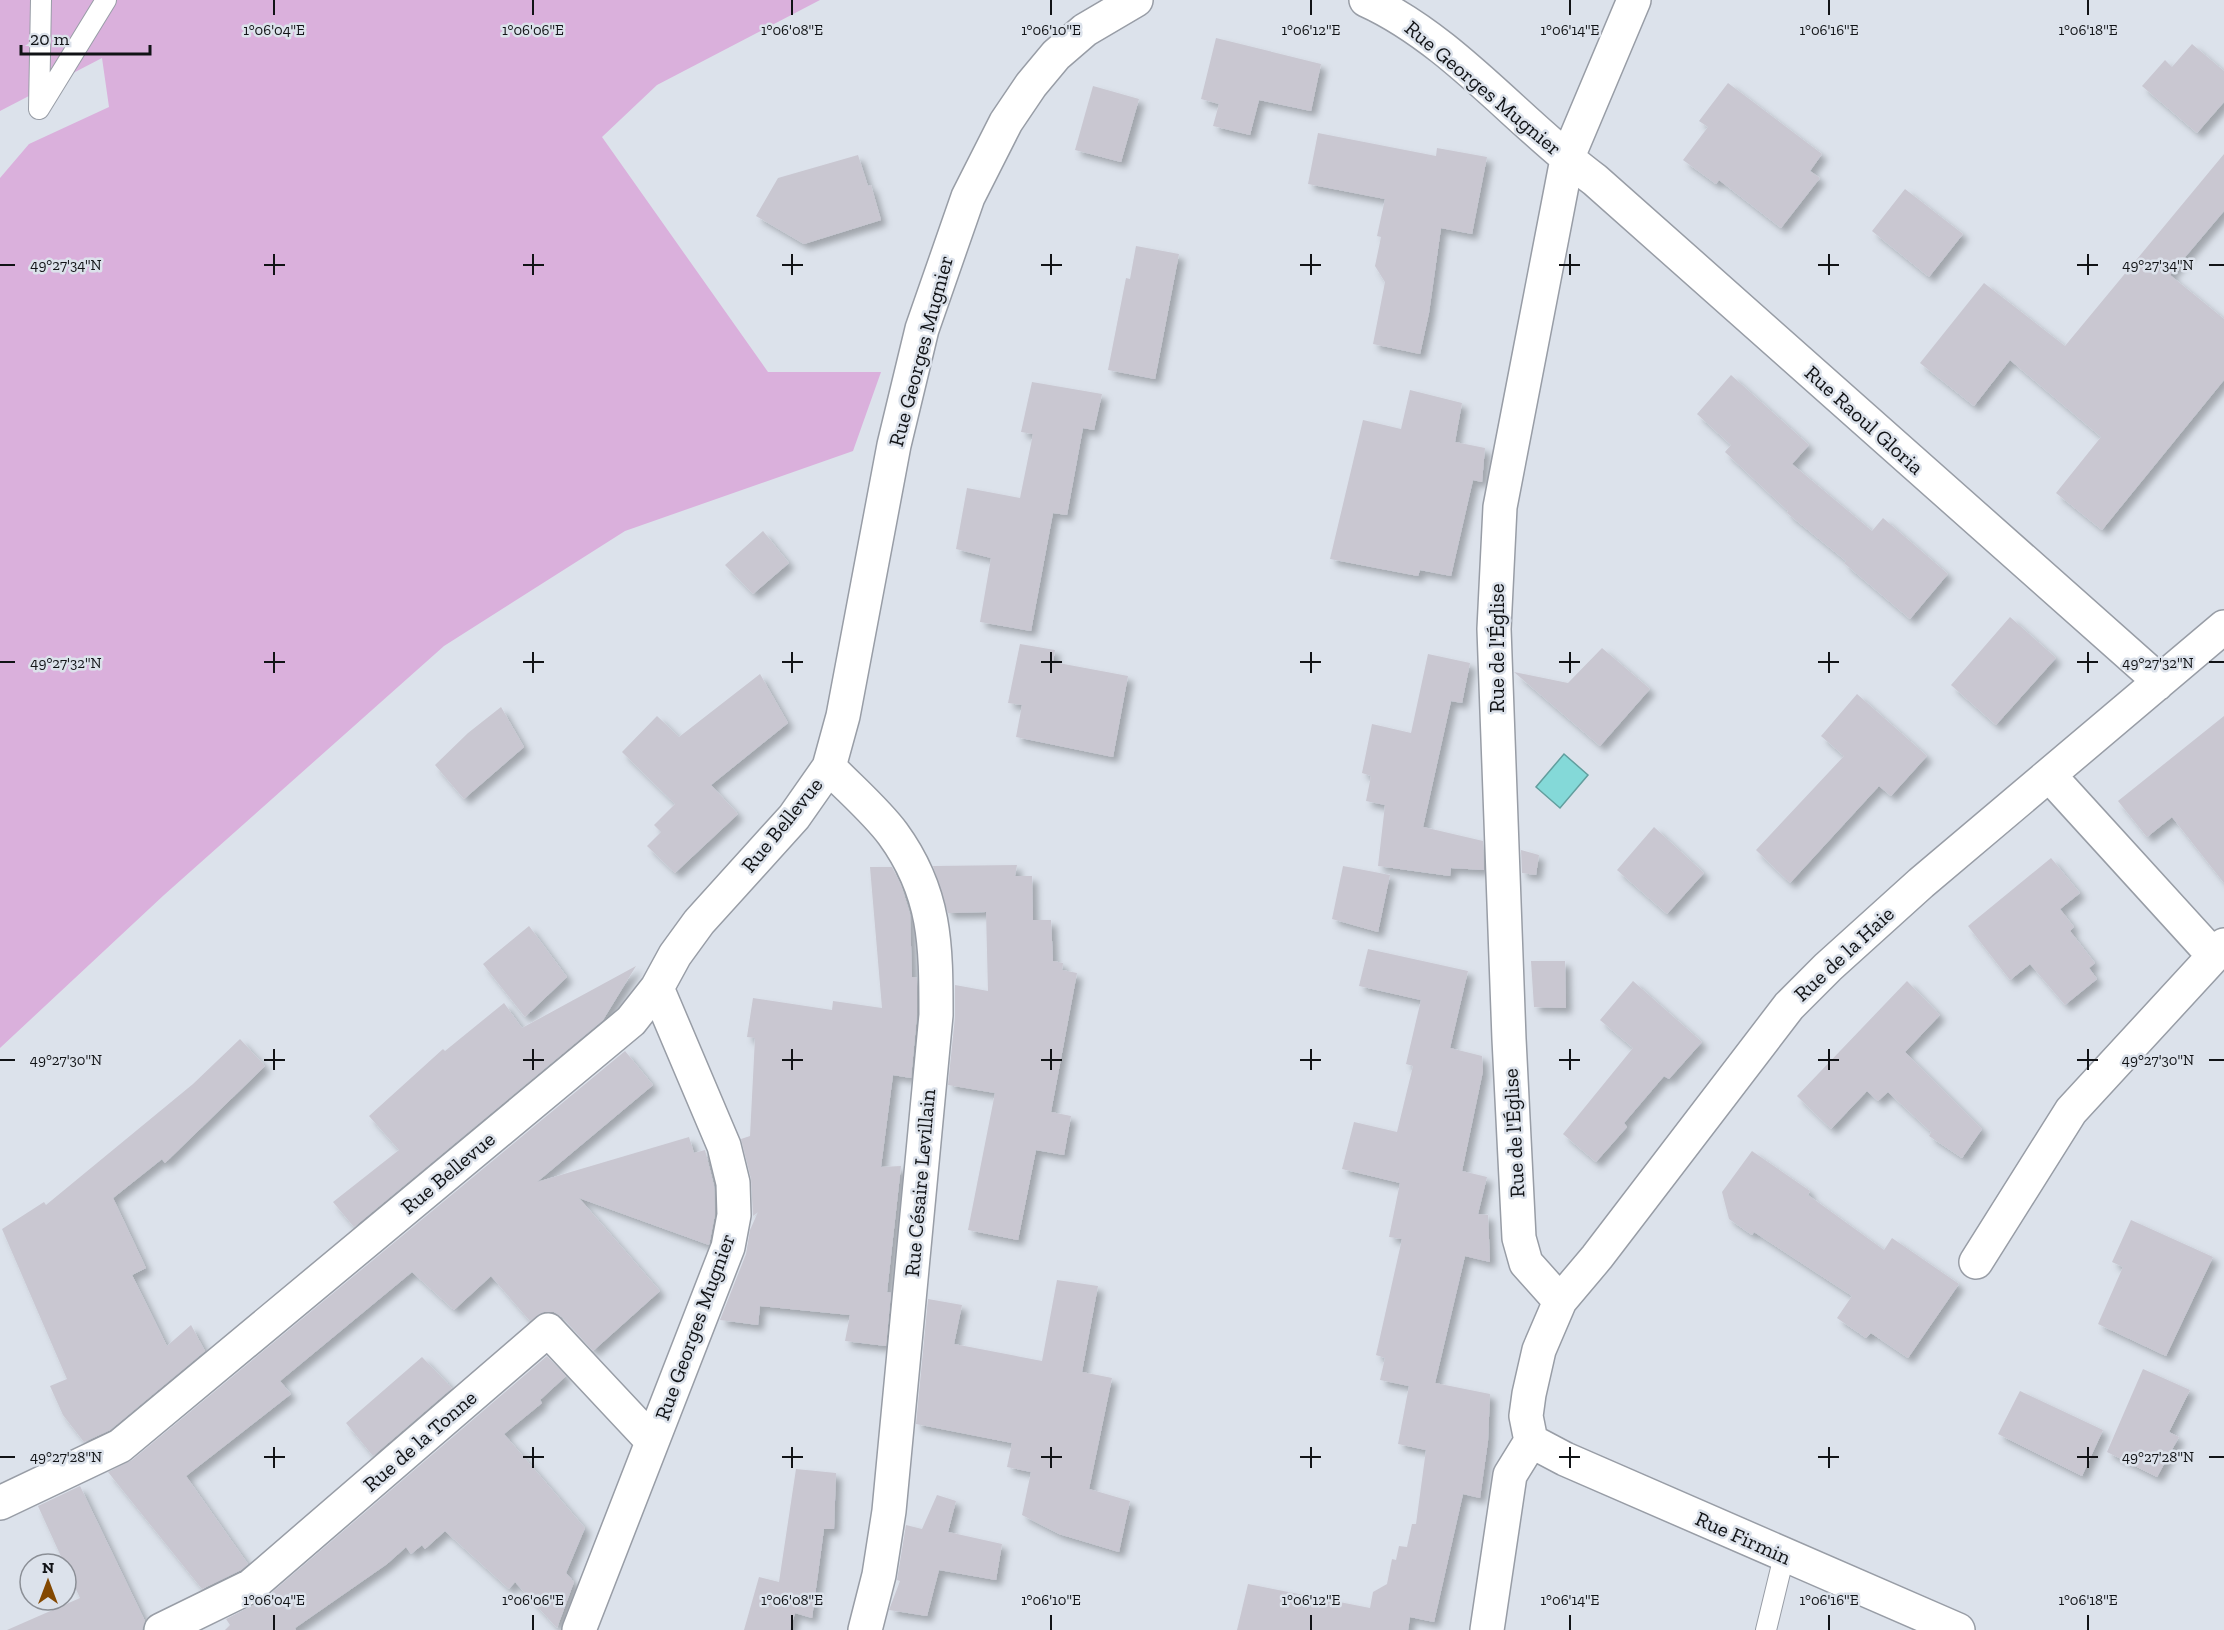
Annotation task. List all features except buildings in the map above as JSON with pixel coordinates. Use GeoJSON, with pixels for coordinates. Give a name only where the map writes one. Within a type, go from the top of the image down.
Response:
{"type":"FeatureCollection","features":[{"type":"Feature","properties":{"kind":"street","name":"Rue Georges Mugnier"},"geometry":{"type":"LineString","coordinates":[[829,767],[843,716],[894,445],[922,329],[968,197],[1006,122],[1037,77],[1056,55],[1085,30],[1136,0]]}},
{"type":"Feature","properties":{"kind":"street","name":"Rue Georges Mugnier"},"geometry":{"type":"LineString","coordinates":[[1366,0],[1411,25],[1449,55],[1567,159]]}},
{"type":"Feature","properties":{"kind":"street","name":"Rue de l'Église"},"geometry":{"type":"LineString","coordinates":[[1560,1301],[1526,1263],[1519,1238],[1509,1039],[1494,629],[1500,507],[1567,159],[1634,0]]}},
{"type":"Feature","properties":{"kind":"street","name":"Rue Raoul Gloria"},"geometry":{"type":"LineString","coordinates":[[1567,159],[1595,180],[2147,670],[2157,684]]}},
{"type":"Feature","properties":{"kind":"street","name":"Rue de la Haie"},"geometry":{"type":"LineString","coordinates":[[1531,1441],[1526,1416],[1529,1394],[1539,1350],[1560,1301],[1692,1134],[1789,1006],[1828,967],[1912,891],[2224,627]]}},
{"type":"Feature","properties":{"kind":"street","name":"Rue Bellevue"},"geometry":{"type":"LineString","coordinates":[[0,1503],[120,1446],[631,1021],[657,988],[675,955],[699,922],[794,818],[829,767]]}},
{"type":"Feature","properties":{"kind":"street","name":"Rue Césaire Levillain"},"geometry":{"type":"LineString","coordinates":[[829,767],[892,832],[911,862],[923,888],[936,954],[936,1015],[889,1511],[879,1575],[865,1630]]}},
{"type":"Feature","properties":{"kind":"street"},"geometry":{"type":"LineString","coordinates":[[1976,1263],[2071,1111],[2219,950],[2049,775]]}},
{"type":"Feature","properties":{"kind":"street","name":"Rue Georges Mugnier"},"geometry":{"type":"LineString","coordinates":[[579,1630],[728,1247],[734,1215],[734,1183],[724,1146],[657,988]]}},
{"type":"Feature","properties":{"kind":"street","name":"Rue de la Tonne"},"geometry":{"type":"LineString","coordinates":[[161,1630],[251,1586],[548,1330],[652,1441]]}},
{"type":"Feature","properties":{"kind":"street"},"geometry":{"type":"LineString","coordinates":[[1487,1630],[1510,1475],[1531,1441]]}},
{"type":"Feature","properties":{"kind":"street","name":"Rue Firmin"},"geometry":{"type":"LineString","coordinates":[[1531,1441],[1565,1459],[1784,1556],[1958,1630]]}},
{"type":"Feature","properties":{"kind":"lane"},"geometry":{"type":"LineString","coordinates":[[41,0],[39,109],[106,0]]}},
{"type":"Feature","properties":{"kind":"lane"},"geometry":{"type":"LineString","coordinates":[[1766,1630],[1784,1556]]}},
{"type":"Feature","properties":{"kind":"shaded area"},"geometry":{"type":"Polygon","coordinates":[[[0,0],[820,0],[657,85],[602,137],[768,372],[881,372],[853,451],[625,531],[444,646],[164,895],[0,1048],[0,178],[29,144],[109,107],[102,58],[0,111],[0,0]]]}},
{"type":"Feature","properties":{"kind":"water"},"geometry":{"type":"Polygon","coordinates":[[[1564,754],[1588,775],[1560,808],[1536,787],[1564,754]]]}}]}
